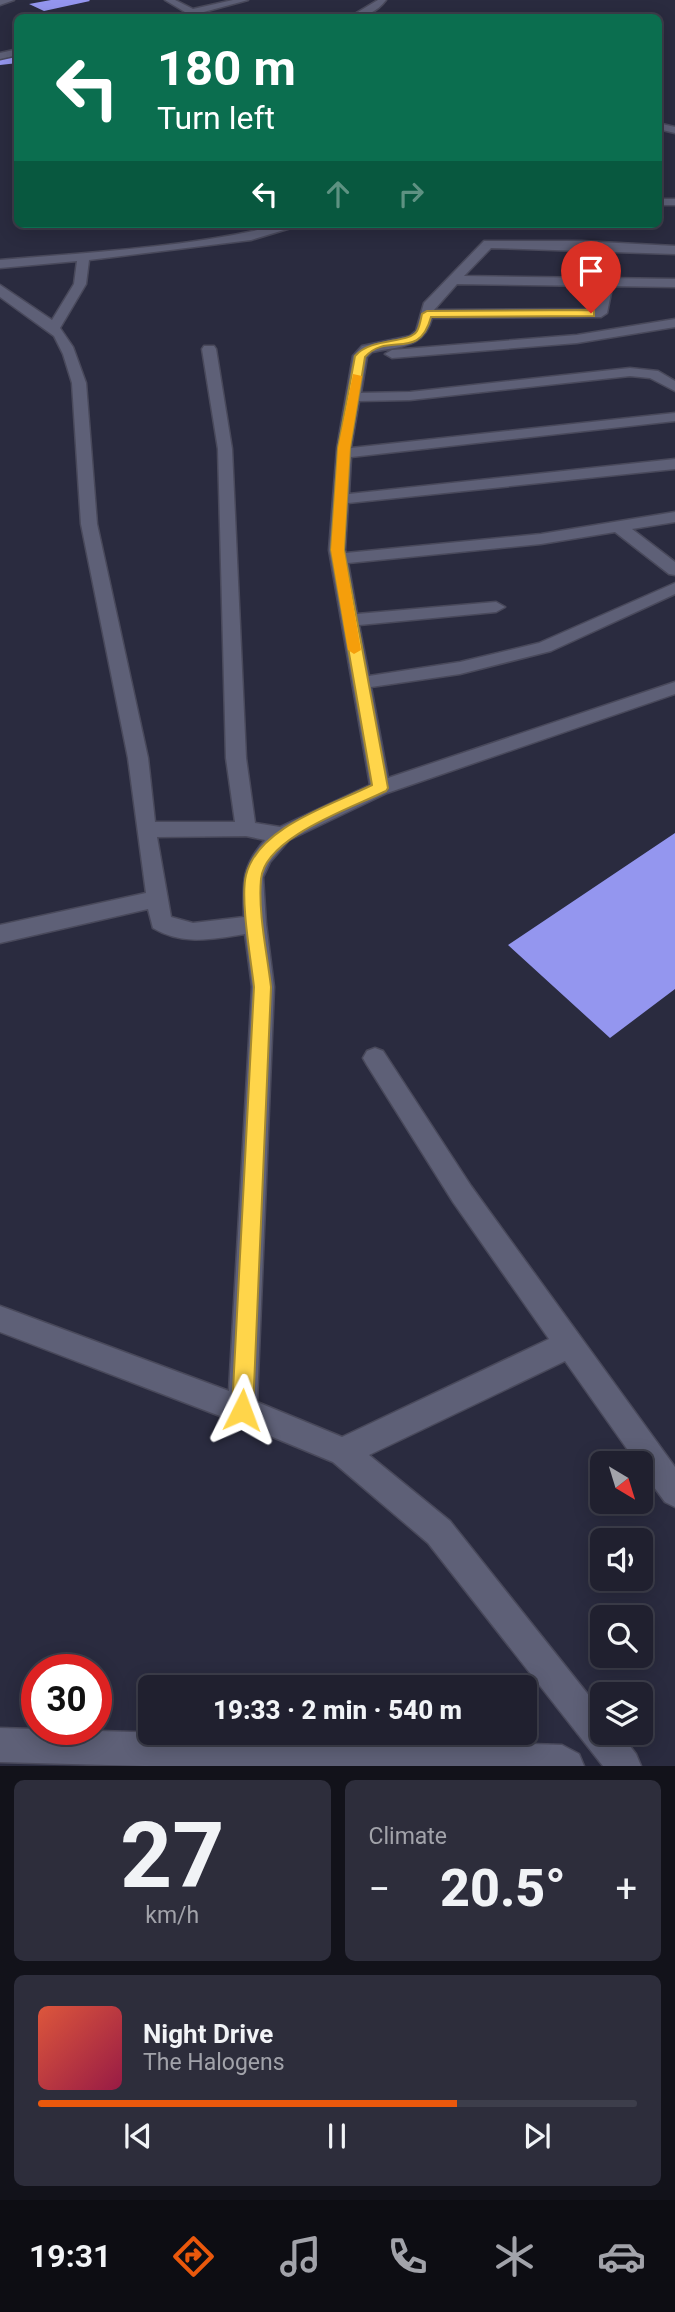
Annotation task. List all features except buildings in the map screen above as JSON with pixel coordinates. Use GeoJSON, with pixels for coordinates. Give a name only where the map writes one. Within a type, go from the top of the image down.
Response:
{"type":"FeatureCollection","features":[{"type":"Feature","properties":{"kind":"street"},"geometry":{"type":"LineString","coordinates":[[0,2],[10,0]]}},
{"type":"Feature","properties":{"kind":"street"},"geometry":{"type":"LineString","coordinates":[[169,0],[195,14]]}},
{"type":"Feature","properties":{"kind":"street"},"geometry":{"type":"LineString","coordinates":[[192,12],[244,0]]}},
{"type":"Feature","properties":{"kind":"street"},"geometry":{"type":"LineString","coordinates":[[360,14],[382,0]]}},
{"type":"Feature","properties":{"kind":"street"},"geometry":{"type":"LineString","coordinates":[[0,264],[83,258],[251,236],[282,228]]}},
{"type":"Feature","properties":{"kind":"street"},"geometry":{"type":"LineString","coordinates":[[380,788],[339,559],[344,453],[360,356],[367,349],[414,339],[422,332],[429,306],[488,244],[581,244],[675,250]]}},
{"type":"Feature","properties":{"kind":"street"},"geometry":{"type":"LineString","coordinates":[[53,329],[80,284],[83,258]]}},
{"type":"Feature","properties":{"kind":"street"},"geometry":{"type":"LineString","coordinates":[[456,280],[675,283]]}},
{"type":"Feature","properties":{"kind":"street"},"geometry":{"type":"LineString","coordinates":[[427,314],[601,313],[605,293],[601,282]]}},
{"type":"Feature","properties":{"kind":"street"},"geometry":{"type":"LineString","coordinates":[[1,292],[17,306],[53,329],[73,360],[79,383],[89,524],[138,758],[161,922],[169,929],[185,932],[255,924]]}},
{"type":"Feature","properties":{"kind":"street"},"geometry":{"type":"LineString","coordinates":[[360,356],[577,338],[675,323]]}},
{"type":"Feature","properties":{"kind":"street"},"geometry":{"type":"LineString","coordinates":[[209,349],[225,449],[236,758],[246,829]]}},
{"type":"Feature","properties":{"kind":"street"},"geometry":{"type":"LineString","coordinates":[[353,397],[410,396],[630,372],[653,374],[675,387]]}},
{"type":"Feature","properties":{"kind":"street"},"geometry":{"type":"LineString","coordinates":[[344,453],[675,417]]}},
{"type":"Feature","properties":{"kind":"street"},"geometry":{"type":"LineString","coordinates":[[341,499],[675,464]]}},
{"type":"Feature","properties":{"kind":"street"},"geometry":{"type":"LineString","coordinates":[[339,559],[541,539],[675,517]]}},
{"type":"Feature","properties":{"kind":"street"},"geometry":{"type":"LineString","coordinates":[[618,526],[675,570]]}},
{"type":"Feature","properties":{"kind":"street"},"geometry":{"type":"LineString","coordinates":[[360,683],[460,668],[545,647],[675,588]]}},
{"type":"Feature","properties":{"kind":"street"},"geometry":{"type":"LineString","coordinates":[[349,620],[496,607]]}},
{"type":"Feature","properties":{"kind":"street"},"geometry":{"type":"LineString","coordinates":[[242,1410],[263,987],[255,924],[253,877],[261,858],[282,835],[380,788],[675,688]]}},
{"type":"Feature","properties":{"kind":"street"},"geometry":{"type":"LineString","coordinates":[[146,830],[246,829],[282,835]]}},
{"type":"Feature","properties":{"kind":"street"},"geometry":{"type":"LineString","coordinates":[[0,934],[157,899]]}},
{"type":"Feature","properties":{"kind":"street"},"geometry":{"type":"LineString","coordinates":[[375,1058],[462,1194],[675,1492]]}},
{"type":"Feature","properties":{"kind":"street"},"geometry":{"type":"LineString","coordinates":[[0,1319],[242,1410],[343,1452],[439,1532],[624,1766]]}},
{"type":"Feature","properties":{"kind":"street"},"geometry":{"type":"LineString","coordinates":[[343,1452],[569,1344]]}},
{"type":"Feature","properties":{"kind":"street"},"geometry":{"type":"LineString","coordinates":[[0,1745],[562,1762],[567,1766]]}},
{"type":"Feature","properties":{"kind":"slow traffic"},"geometry":{"type":"LineString","coordinates":[[354,650],[337,550],[344,448],[357,376]]}},
{"type":"Feature","properties":{"kind":"route"},"geometry":{"type":"LineString","coordinates":[[242,1410],[263,987],[255,924],[253,877],[261,858],[282,835],[380,788],[337,550],[344,448],[360,356],[367,349],[381,344],[414,339],[422,332],[427,314],[591,313]]}}]}
